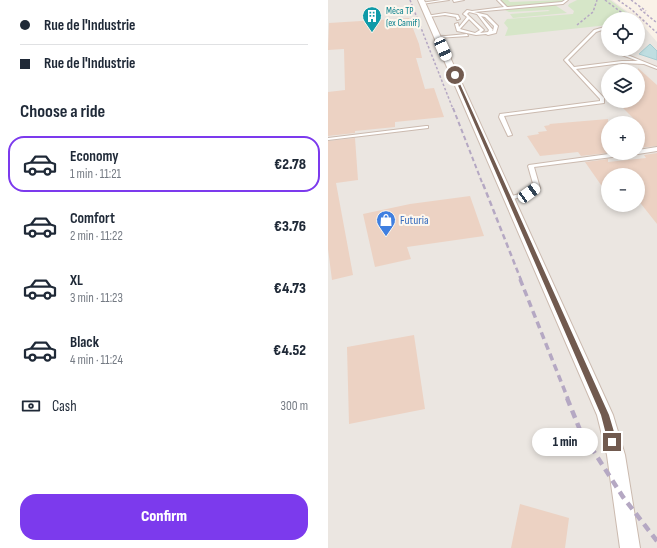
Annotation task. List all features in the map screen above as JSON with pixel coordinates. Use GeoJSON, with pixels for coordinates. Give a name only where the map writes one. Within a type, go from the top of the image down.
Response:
{"type":"FeatureCollection","features":[{"type":"Feature","properties":{"kind":"street"},"geometry":{"type":"LineString","coordinates":[[421,2],[510,198],[605,415],[616,455],[630,548]]}},
{"type":"Feature","properties":{"kind":"lane"},"geometry":{"type":"LineString","coordinates":[[421,2],[448,0]]}},
{"type":"Feature","properties":{"kind":"lane"},"geometry":{"type":"LineString","coordinates":[[454,0],[463,0]]}},
{"type":"Feature","properties":{"kind":"lane"},"geometry":{"type":"LineString","coordinates":[[454,0],[458,6]]}},
{"type":"Feature","properties":{"kind":"lane"},"geometry":{"type":"LineString","coordinates":[[498,0],[506,8]]}},
{"type":"Feature","properties":{"kind":"lane"},"geometry":{"type":"LineString","coordinates":[[468,11],[563,3],[567,0]]}},
{"type":"Feature","properties":{"kind":"lane"},"geometry":{"type":"LineString","coordinates":[[437,37],[488,34],[495,32],[496,26],[486,16],[468,11]]}},
{"type":"Feature","properties":{"kind":"lane"},"geometry":{"type":"LineString","coordinates":[[458,30],[475,34],[482,30],[465,14],[468,11]]}},
{"type":"Feature","properties":{"kind":"lane"},"geometry":{"type":"LineString","coordinates":[[428,16],[451,14],[457,16],[458,30]]}},
{"type":"Feature","properties":{"kind":"lane"},"geometry":{"type":"LineString","coordinates":[[478,14],[491,30],[488,34]]}},
{"type":"Feature","properties":{"kind":"lane"},"geometry":{"type":"LineString","coordinates":[[458,30],[469,17]]}},
{"type":"Feature","properties":{"kind":"lane"},"geometry":{"type":"LineString","coordinates":[[510,135],[501,117],[502,115],[602,102],[602,99],[566,60],[596,31],[601,30]]}},
{"type":"Feature","properties":{"kind":"lane"},"geometry":{"type":"LineString","coordinates":[[614,63],[621,56]]}},
{"type":"Feature","properties":{"kind":"lane"},"geometry":{"type":"LineString","coordinates":[[628,56],[657,68]]}},
{"type":"Feature","properties":{"kind":"lane"},"geometry":{"type":"LineString","coordinates":[[573,68],[622,62],[647,64]]}},
{"type":"Feature","properties":{"kind":"lane"},"geometry":{"type":"LineString","coordinates":[[328,138],[426,127]]}},
{"type":"Feature","properties":{"kind":"lane"},"geometry":{"type":"LineString","coordinates":[[645,151],[657,149]]}},
{"type":"Feature","properties":{"kind":"lane"},"geometry":{"type":"LineString","coordinates":[[510,198],[529,193],[536,188],[532,166],[601,157]]}},
{"type":"Feature","properties":{"kind":"shaded area"},"geometry":{"type":"Polygon","coordinates":[[[328,0],[612,0],[628,12],[601,12],[601,56],[645,56],[645,28],[657,42],[657,548],[328,548],[328,0]]]}},
{"type":"Feature","properties":{"kind":"green space"},"geometry":{"type":"Polygon","coordinates":[[[500,0],[508,0],[510,2],[563,0],[562,2],[508,7],[500,0]]]}},
{"type":"Feature","properties":{"kind":"green space"},"geometry":{"type":"Polygon","coordinates":[[[577,0],[610,0],[626,12],[601,12],[601,26],[505,36],[508,28],[504,23],[507,19],[573,14],[574,11],[568,6],[577,0]]]}},
{"type":"Feature","properties":{"kind":"green space"},"geometry":{"type":"Polygon","coordinates":[[[555,5],[567,13],[513,18],[510,14],[550,11],[509,12],[505,10],[555,5]]]}},
{"type":"Feature","properties":{"kind":"water"},"geometry":{"type":"Polygon","coordinates":[[[650,44],[657,51],[657,60],[645,56],[645,49],[650,44]]]}},
{"type":"Feature","properties":{"kind":"building"},"geometry":{"type":"Polygon","coordinates":[[[409,18],[419,44],[422,58],[416,58],[425,89],[434,88],[444,117],[395,122],[395,127],[355,131],[355,133],[328,136],[328,92],[345,90],[344,49],[328,50],[329,23],[409,18]]]}},
{"type":"Feature","properties":{"kind":"building"},"geometry":{"type":"Polygon","coordinates":[[[645,74],[657,85],[657,146],[645,147],[645,116],[631,116],[623,108],[645,108],[645,74]]]}},
{"type":"Feature","properties":{"kind":"building"},"geometry":{"type":"Polygon","coordinates":[[[601,120],[601,154],[581,156],[578,152],[540,156],[527,136],[539,134],[538,132],[547,131],[544,126],[550,125],[549,124],[601,120]]]}},
{"type":"Feature","properties":{"kind":"building"},"geometry":{"type":"Polygon","coordinates":[[[355,138],[358,180],[336,183],[353,275],[332,280],[328,249],[328,141],[355,138]]]}},
{"type":"Feature","properties":{"kind":"building"},"geometry":{"type":"Polygon","coordinates":[[[657,153],[657,224],[645,209],[645,168],[601,168],[601,185],[585,162],[601,160],[608,160],[608,162],[645,160],[645,155],[657,153]]]}},
{"type":"Feature","properties":{"kind":"building"},"geometry":{"type":"Polygon","coordinates":[[[470,196],[484,236],[407,247],[411,259],[375,267],[363,214],[410,204],[470,196]]]}},
{"type":"Feature","properties":{"kind":"building"},"geometry":{"type":"Polygon","coordinates":[[[414,335],[425,409],[349,424],[347,347],[414,335]]]}},
{"type":"Feature","properties":{"kind":"building"},"geometry":{"type":"Polygon","coordinates":[[[520,504],[569,518],[565,548],[511,548],[520,504]]]}},
{"type":"Feature","properties":{"kind":"railway"},"geometry":{"type":"LineString","coordinates":[[410,0],[453,109]]}},
{"type":"Feature","properties":{"kind":"railway"},"geometry":{"type":"LineString","coordinates":[[577,25],[593,12],[597,0]]}},
{"type":"Feature","properties":{"kind":"railway"},"geometry":{"type":"LineString","coordinates":[[605,0],[621,12]]}},
{"type":"Feature","properties":{"kind":"railway"},"geometry":{"type":"LineString","coordinates":[[618,0],[631,9],[657,33]]}},
{"type":"Feature","properties":{"kind":"railway"},"geometry":{"type":"LineString","coordinates":[[631,0],[646,11]]}},
{"type":"Feature","properties":{"kind":"railway"},"geometry":{"type":"LineString","coordinates":[[640,9],[657,23]]}},
{"type":"Feature","properties":{"kind":"railway"},"geometry":{"type":"LineString","coordinates":[[453,108],[483,185]]}},
{"type":"Feature","properties":{"kind":"railway"},"geometry":{"type":"LineString","coordinates":[[483,184],[521,280]]}},
{"type":"Feature","properties":{"kind":"railway"},"geometry":{"type":"LineString","coordinates":[[520,279],[568,399]]}},
{"type":"Feature","properties":{"kind":"railway"},"geometry":{"type":"LineString","coordinates":[[567,398],[580,430],[623,497],[657,541]]}},
{"type":"Feature","properties":{"kind":"place","name":"Méca TP (ex Camif)"},"geometry":{"type":"Point","coordinates":[372,33]}},
{"type":"Feature","properties":{"kind":"place","name":"Futuria"},"geometry":{"type":"Point","coordinates":[386,237]}},
{"type":"Feature","properties":{"kind":"route"},"geometry":{"type":"LineString","coordinates":[[455,75],[605,415],[612,442]]}}]}
